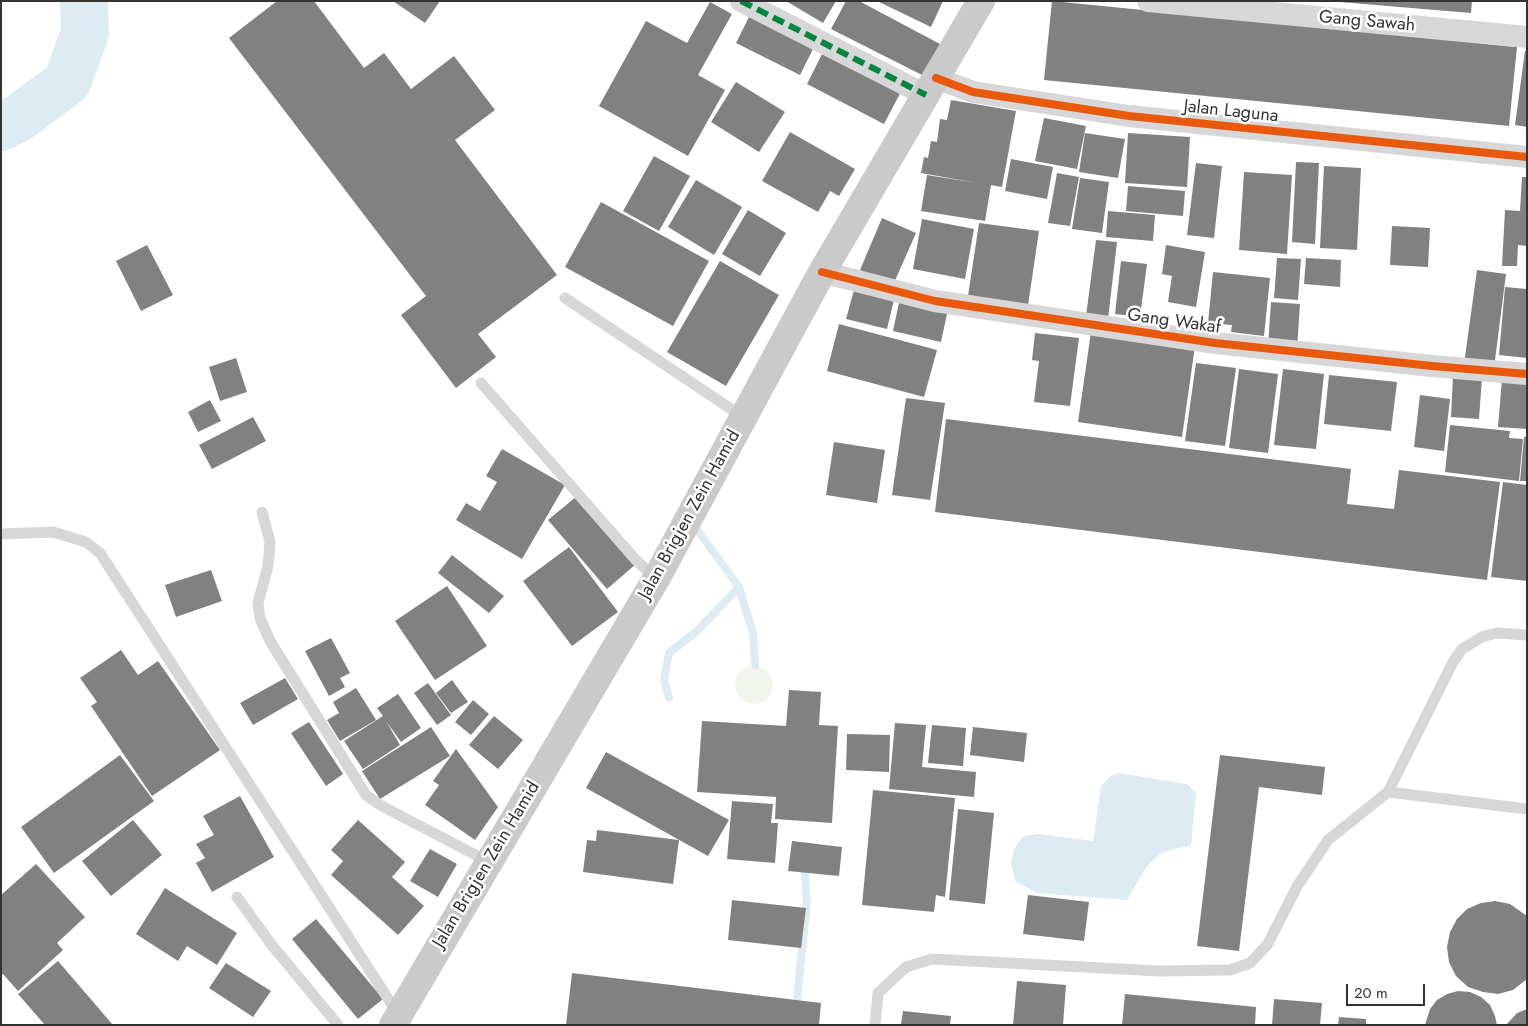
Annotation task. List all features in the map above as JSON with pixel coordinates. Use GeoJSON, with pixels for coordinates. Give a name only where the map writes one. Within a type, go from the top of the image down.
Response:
{"type":"FeatureCollection","features":[{"type":"Feature","properties":{"kind":"main road","name":"Jalan Brigjen Zein Hamid"},"geometry":{"type":"LineString","coordinates":[[396,1020],[656,579],[822,272],[981,1]]}},
{"type":"Feature","properties":{"kind":"street","name":"Jalan Laguna"},"geometry":{"type":"LineString","coordinates":[[741,1],[931,87],[1129,116],[1527,157]]}},
{"type":"Feature","properties":{"kind":"street","name":"Gang Sawah"},"geometry":{"type":"LineString","coordinates":[[1148,1],[1527,37]]}},
{"type":"Feature","properties":{"kind":"street","name":"Gang Wakaf"},"geometry":{"type":"LineString","coordinates":[[822,272],[936,301],[1215,343],[1527,374]]}},
{"type":"Feature","properties":{"kind":"lane"},"geometry":{"type":"LineString","coordinates":[[565,298],[744,417]]}},
{"type":"Feature","properties":{"kind":"lane"},"geometry":{"type":"LineString","coordinates":[[482,383],[635,559],[656,579]]}},
{"type":"Feature","properties":{"kind":"lane"},"geometry":{"type":"LineString","coordinates":[[262,512],[270,542],[268,566],[258,603],[260,618],[270,641],[366,795],[380,805],[489,862]]}},
{"type":"Feature","properties":{"kind":"lane"},"geometry":{"type":"LineString","coordinates":[[1,534],[53,532],[86,542],[100,553],[396,1020]]}},
{"type":"Feature","properties":{"kind":"lane"},"geometry":{"type":"LineString","coordinates":[[874,1025],[878,993],[906,968],[932,959],[1191,972],[1230,970],[1250,963],[1267,946],[1298,885],[1328,840],[1388,792],[1453,662],[1462,649],[1482,637],[1496,633],[1527,635]]}},
{"type":"Feature","properties":{"kind":"lane"},"geometry":{"type":"LineString","coordinates":[[1388,792],[1527,809]]}},
{"type":"Feature","properties":{"kind":"lane"},"geometry":{"type":"LineString","coordinates":[[237,897],[271,944],[338,1025]]}},
{"type":"Feature","properties":{"kind":"shaded area"},"geometry":{"type":"Polygon","coordinates":[[[754,666],[768,671],[773,685],[768,699],[754,704],[740,699],[735,685],[740,671],[754,666]]]}},
{"type":"Feature","properties":{"kind":"shaded area"},"geometry":{"type":"Polygon","coordinates":[[[1119,773],[1187,784],[1196,793],[1191,846],[1173,849],[1159,855],[1147,866],[1127,900],[1037,893],[1015,881],[1011,864],[1014,849],[1023,836],[1039,834],[1093,841],[1101,786],[1109,777],[1119,773]]]}},
{"type":"Feature","properties":{"kind":"building"},"geometry":{"type":"Polygon","coordinates":[[[277,1],[314,1],[364,68],[384,53],[411,89],[454,56],[495,110],[455,140],[557,275],[478,334],[496,357],[456,388],[401,315],[426,296],[229,38],[277,1]]]}},
{"type":"Feature","properties":{"kind":"building"},"geometry":{"type":"Polygon","coordinates":[[[393,1],[440,1],[425,23],[393,1]]]}},
{"type":"Feature","properties":{"kind":"building"},"geometry":{"type":"Polygon","coordinates":[[[786,1],[836,1],[823,23],[786,1]]]}},
{"type":"Feature","properties":{"kind":"building"},"geometry":{"type":"Polygon","coordinates":[[[846,1],[859,1],[940,44],[924,76],[831,29],[846,1]]]}},
{"type":"Feature","properties":{"kind":"building"},"geometry":{"type":"Polygon","coordinates":[[[877,1],[943,1],[931,27],[877,1]]]}},
{"type":"Feature","properties":{"kind":"building"},"geometry":{"type":"Polygon","coordinates":[[[1052,1],[1517,47],[1509,126],[1044,80],[1052,1]]]}},
{"type":"Feature","properties":{"kind":"building"},"geometry":{"type":"Polygon","coordinates":[[[1328,1],[1472,1],[1471,13],[1328,1]]]}},
{"type":"Feature","properties":{"kind":"building"},"geometry":{"type":"Polygon","coordinates":[[[710,2],[732,14],[698,75],[725,90],[688,156],[599,106],[646,21],[687,43],[710,2]]]}},
{"type":"Feature","properties":{"kind":"building"},"geometry":{"type":"Polygon","coordinates":[[[750,15],[814,47],[800,75],[736,43],[750,15]]]}},
{"type":"Feature","properties":{"kind":"building"},"geometry":{"type":"Polygon","coordinates":[[[827,44],[905,84],[884,124],[807,84],[827,44]]]}},
{"type":"Feature","properties":{"kind":"building"},"geometry":{"type":"Polygon","coordinates":[[[1525,51],[1527,51],[1527,127],[1515,125],[1525,51]]]}},
{"type":"Feature","properties":{"kind":"building"},"geometry":{"type":"Polygon","coordinates":[[[736,82],[785,112],[759,152],[711,122],[736,82]]]}},
{"type":"Feature","properties":{"kind":"building"},"geometry":{"type":"Polygon","coordinates":[[[951,100],[1016,111],[1002,187],[991,185],[985,221],[921,211],[927,175],[977,183],[921,173],[924,157],[928,158],[931,141],[937,142],[940,119],[947,120],[951,100]]]}},
{"type":"Feature","properties":{"kind":"building"},"geometry":{"type":"Polygon","coordinates":[[[1044,118],[1086,126],[1077,169],[1035,161],[1044,118]]]}},
{"type":"Feature","properties":{"kind":"building"},"geometry":{"type":"Polygon","coordinates":[[[790,132],[855,169],[839,196],[830,191],[818,212],[762,181],[790,132]]]}},
{"type":"Feature","properties":{"kind":"building"},"geometry":{"type":"Polygon","coordinates":[[[1085,133],[1125,139],[1118,178],[1079,172],[1085,133]]]}},
{"type":"Feature","properties":{"kind":"building"},"geometry":{"type":"Polygon","coordinates":[[[1128,133],[1190,137],[1187,187],[1125,183],[1128,133]]]}},
{"type":"Feature","properties":{"kind":"building"},"geometry":{"type":"Polygon","coordinates":[[[654,156],[690,176],[659,231],[623,211],[654,156]]]}},
{"type":"Feature","properties":{"kind":"building"},"geometry":{"type":"Polygon","coordinates":[[[1011,159],[1053,167],[1047,199],[1005,191],[1011,159]]]}},
{"type":"Feature","properties":{"kind":"building"},"geometry":{"type":"Polygon","coordinates":[[[1296,162],[1319,163],[1315,244],[1292,242],[1296,162]]]}},
{"type":"Feature","properties":{"kind":"building"},"geometry":{"type":"Polygon","coordinates":[[[1196,163],[1222,166],[1214,238],[1187,235],[1196,163]]]}},
{"type":"Feature","properties":{"kind":"building"},"geometry":{"type":"Polygon","coordinates":[[[1324,166],[1361,168],[1357,250],[1320,248],[1324,166]]]}},
{"type":"Feature","properties":{"kind":"building"},"geometry":{"type":"Polygon","coordinates":[[[1244,172],[1292,175],[1287,254],[1239,250],[1244,172]]]}},
{"type":"Feature","properties":{"kind":"building"},"geometry":{"type":"Polygon","coordinates":[[[1057,173],[1079,177],[1070,226],[1048,223],[1057,173]]]}},
{"type":"Feature","properties":{"kind":"building"},"geometry":{"type":"Polygon","coordinates":[[[1522,177],[1527,177],[1527,246],[1518,245],[1517,266],[1502,266],[1505,210],[1520,211],[1522,177]]]}},
{"type":"Feature","properties":{"kind":"building"},"geometry":{"type":"Polygon","coordinates":[[[1080,178],[1109,182],[1102,233],[1072,229],[1080,178]]]}},
{"type":"Feature","properties":{"kind":"building"},"geometry":{"type":"Polygon","coordinates":[[[696,180],[742,207],[714,255],[668,227],[696,180]]]}},
{"type":"Feature","properties":{"kind":"building"},"geometry":{"type":"Polygon","coordinates":[[[1128,186],[1185,191],[1183,216],[1126,211],[1128,186]]]}},
{"type":"Feature","properties":{"kind":"building"},"geometry":{"type":"Polygon","coordinates":[[[601,202],[709,261],[673,326],[565,267],[601,202]]]}},
{"type":"Feature","properties":{"kind":"building"},"geometry":{"type":"Polygon","coordinates":[[[748,210],[786,233],[760,276],[722,254],[748,210]]]}},
{"type":"Feature","properties":{"kind":"building"},"geometry":{"type":"Polygon","coordinates":[[[1108,211],[1155,215],[1153,241],[1106,237],[1108,211]]]}},
{"type":"Feature","properties":{"kind":"building"},"geometry":{"type":"Polygon","coordinates":[[[882,218],[916,233],[893,285],[860,270],[882,218]]]}},
{"type":"Feature","properties":{"kind":"building"},"geometry":{"type":"Polygon","coordinates":[[[922,219],[974,229],[965,279],[913,269],[922,219]]]}},
{"type":"Feature","properties":{"kind":"building"},"geometry":{"type":"Polygon","coordinates":[[[979,223],[1039,231],[1027,312],[967,303],[979,223]]]}},
{"type":"Feature","properties":{"kind":"building"},"geometry":{"type":"Polygon","coordinates":[[[1392,226],[1430,228],[1428,267],[1390,265],[1392,226]]]}},
{"type":"Feature","properties":{"kind":"building"},"geometry":{"type":"Polygon","coordinates":[[[1096,240],[1117,242],[1108,319],[1086,316],[1096,240]]]}},
{"type":"Feature","properties":{"kind":"building"},"geometry":{"type":"Polygon","coordinates":[[[147,245],[173,295],[141,311],[116,261],[147,245]]]}},
{"type":"Feature","properties":{"kind":"building"},"geometry":{"type":"Polygon","coordinates":[[[1166,245],[1205,252],[1196,307],[1168,302],[1172,276],[1162,274],[1166,245]]]}},
{"type":"Feature","properties":{"kind":"building"},"geometry":{"type":"Polygon","coordinates":[[[1277,258],[1301,259],[1298,300],[1274,298],[1277,258]]]}},
{"type":"Feature","properties":{"kind":"building"},"geometry":{"type":"Polygon","coordinates":[[[1306,258],[1341,260],[1340,287],[1304,284],[1306,258]]]}},
{"type":"Feature","properties":{"kind":"building"},"geometry":{"type":"Polygon","coordinates":[[[720,261],[779,295],[726,386],[667,352],[720,261]]]}},
{"type":"Feature","properties":{"kind":"building"},"geometry":{"type":"Polygon","coordinates":[[[1121,261],[1147,264],[1140,317],[1115,314],[1121,261]]]}},
{"type":"Feature","properties":{"kind":"building"},"geometry":{"type":"Polygon","coordinates":[[[1477,270],[1506,274],[1494,368],[1464,364],[1477,270]]]}},
{"type":"Feature","properties":{"kind":"building"},"geometry":{"type":"Polygon","coordinates":[[[1213,272],[1270,278],[1264,336],[1231,332],[1232,325],[1208,323],[1213,272]]]}},
{"type":"Feature","properties":{"kind":"building"},"geometry":{"type":"Polygon","coordinates":[[[1505,287],[1527,289],[1527,358],[1499,355],[1505,287]]]}},
{"type":"Feature","properties":{"kind":"building"},"geometry":{"type":"Polygon","coordinates":[[[854,290],[894,300],[887,329],[846,319],[854,290]]]}},
{"type":"Feature","properties":{"kind":"building"},"geometry":{"type":"Polygon","coordinates":[[[900,298],[948,309],[941,342],[893,331],[900,298]]]}},
{"type":"Feature","properties":{"kind":"building"},"geometry":{"type":"Polygon","coordinates":[[[1271,302],[1300,304],[1297,349],[1268,347],[1271,302]]]}},
{"type":"Feature","properties":{"kind":"building"},"geometry":{"type":"Polygon","coordinates":[[[839,324],[937,350],[924,397],[827,371],[839,324]]]}},
{"type":"Feature","properties":{"kind":"building"},"geometry":{"type":"Polygon","coordinates":[[[1091,332],[1195,346],[1182,437],[1078,422],[1091,332]]]}},
{"type":"Feature","properties":{"kind":"building"},"geometry":{"type":"Polygon","coordinates":[[[1035,333],[1079,338],[1070,406],[1034,402],[1039,361],[1032,360],[1035,333]]]}},
{"type":"Feature","properties":{"kind":"building"},"geometry":{"type":"Polygon","coordinates":[[[236,358],[247,392],[220,401],[209,367],[236,358]]]}},
{"type":"Feature","properties":{"kind":"building"},"geometry":{"type":"Polygon","coordinates":[[[1196,363],[1236,368],[1225,446],[1185,441],[1196,363]]]}},
{"type":"Feature","properties":{"kind":"building"},"geometry":{"type":"Polygon","coordinates":[[[1239,369],[1278,374],[1268,453],[1229,448],[1239,369]]]}},
{"type":"Feature","properties":{"kind":"building"},"geometry":{"type":"Polygon","coordinates":[[[1283,369],[1324,374],[1316,449],[1274,445],[1283,369]]]}},
{"type":"Feature","properties":{"kind":"building"},"geometry":{"type":"Polygon","coordinates":[[[1329,375],[1397,382],[1391,431],[1324,424],[1329,375]]]}},
{"type":"Feature","properties":{"kind":"building"},"geometry":{"type":"Polygon","coordinates":[[[1453,376],[1482,378],[1479,419],[1451,417],[1453,376]]]}},
{"type":"Feature","properties":{"kind":"building"},"geometry":{"type":"Polygon","coordinates":[[[1502,379],[1527,381],[1527,429],[1498,427],[1502,379]]]}},
{"type":"Feature","properties":{"kind":"building"},"geometry":{"type":"Polygon","coordinates":[[[1420,395],[1450,399],[1444,451],[1414,447],[1420,395]]]}},
{"type":"Feature","properties":{"kind":"building"},"geometry":{"type":"Polygon","coordinates":[[[906,398],[945,403],[930,500],[892,495],[906,398]]]}},
{"type":"Feature","properties":{"kind":"building"},"geometry":{"type":"Polygon","coordinates":[[[210,400],[221,421],[198,432],[188,412],[210,400]]]}},
{"type":"Feature","properties":{"kind":"building"},"geometry":{"type":"Polygon","coordinates":[[[253,417],[266,441],[212,469],[199,445],[253,417]]]}},
{"type":"Feature","properties":{"kind":"building"},"geometry":{"type":"Polygon","coordinates":[[[946,419],[1351,469],[1347,504],[1394,509],[1399,470],[1500,482],[1487,580],[935,512],[946,419]]]}},
{"type":"Feature","properties":{"kind":"building"},"geometry":{"type":"Polygon","coordinates":[[[1450,425],[1510,431],[1509,438],[1523,439],[1519,481],[1445,472],[1450,425]]]}},
{"type":"Feature","properties":{"kind":"building"},"geometry":{"type":"Polygon","coordinates":[[[1524,437],[1527,437],[1527,481],[1520,481],[1524,437]]]}},
{"type":"Feature","properties":{"kind":"building"},"geometry":{"type":"Polygon","coordinates":[[[834,442],[885,450],[877,503],[826,495],[834,442]]]}},
{"type":"Feature","properties":{"kind":"building"},"geometry":{"type":"Polygon","coordinates":[[[502,449],[565,485],[522,559],[456,520],[466,503],[480,511],[497,482],[486,476],[502,449]]]}},
{"type":"Feature","properties":{"kind":"building"},"geometry":{"type":"Polygon","coordinates":[[[1503,482],[1527,485],[1527,581],[1491,577],[1503,482]]]}},
{"type":"Feature","properties":{"kind":"building"},"geometry":{"type":"Polygon","coordinates":[[[577,496],[636,564],[607,589],[548,520],[577,496]]]}},
{"type":"Feature","properties":{"kind":"building"},"geometry":{"type":"Polygon","coordinates":[[[569,547],[618,612],[572,646],[523,581],[569,547]]]}},
{"type":"Feature","properties":{"kind":"building"},"geometry":{"type":"Polygon","coordinates":[[[452,555],[504,596],[489,613],[438,573],[452,555]]]}},
{"type":"Feature","properties":{"kind":"building"},"geometry":{"type":"Polygon","coordinates":[[[211,570],[222,601],[176,617],[165,585],[211,570]]]}},
{"type":"Feature","properties":{"kind":"building"},"geometry":{"type":"Polygon","coordinates":[[[447,586],[487,646],[435,680],[395,621],[447,586]]]}},
{"type":"Feature","properties":{"kind":"building"},"geometry":{"type":"Polygon","coordinates":[[[331,638],[350,673],[340,678],[345,687],[329,696],[305,651],[331,638]]]}},
{"type":"Feature","properties":{"kind":"building"},"geometry":{"type":"Polygon","coordinates":[[[121,650],[138,675],[158,661],[220,750],[152,796],[91,706],[97,702],[80,678],[121,650]]]}},
{"type":"Feature","properties":{"kind":"building"},"geometry":{"type":"Polygon","coordinates":[[[285,678],[298,699],[253,725],[240,703],[285,678]]]}},
{"type":"Feature","properties":{"kind":"building"},"geometry":{"type":"Polygon","coordinates":[[[452,680],[468,702],[451,713],[436,693],[452,680]]]}},
{"type":"Feature","properties":{"kind":"building"},"geometry":{"type":"Polygon","coordinates":[[[428,683],[451,715],[437,725],[414,693],[428,683]]]}},
{"type":"Feature","properties":{"kind":"building"},"geometry":{"type":"Polygon","coordinates":[[[356,688],[376,720],[340,741],[327,720],[339,713],[333,702],[356,688]]]}},
{"type":"Feature","properties":{"kind":"building"},"geometry":{"type":"Polygon","coordinates":[[[789,690],[821,692],[819,725],[838,726],[832,823],[775,819],[776,797],[697,792],[702,721],[786,726],[789,690]]]}},
{"type":"Feature","properties":{"kind":"building"},"geometry":{"type":"Polygon","coordinates":[[[398,694],[421,728],[401,742],[386,721],[400,745],[363,769],[344,741],[383,716],[377,708],[398,694]]]}},
{"type":"Feature","properties":{"kind":"building"},"geometry":{"type":"Polygon","coordinates":[[[473,700],[489,714],[471,735],[455,722],[473,700]]]}},
{"type":"Feature","properties":{"kind":"building"},"geometry":{"type":"Polygon","coordinates":[[[494,716],[523,740],[498,769],[469,745],[494,716]]]}},
{"type":"Feature","properties":{"kind":"building"},"geometry":{"type":"Polygon","coordinates":[[[309,722],[343,774],[326,786],[291,733],[309,722]]]}},
{"type":"Feature","properties":{"kind":"building"},"geometry":{"type":"Polygon","coordinates":[[[895,723],[926,725],[922,767],[976,772],[974,797],[889,789],[895,723]]]}},
{"type":"Feature","properties":{"kind":"building"},"geometry":{"type":"Polygon","coordinates":[[[932,725],[966,728],[963,766],[928,763],[932,725]]]}},
{"type":"Feature","properties":{"kind":"building"},"geometry":{"type":"Polygon","coordinates":[[[431,727],[450,756],[380,799],[362,771],[431,727]]]}},
{"type":"Feature","properties":{"kind":"building"},"geometry":{"type":"Polygon","coordinates":[[[973,727],[1027,733],[1024,762],[970,755],[973,727]]]}},
{"type":"Feature","properties":{"kind":"building"},"geometry":{"type":"Polygon","coordinates":[[[847,734],[890,735],[889,772],[846,770],[847,734]]]}},
{"type":"Feature","properties":{"kind":"building"},"geometry":{"type":"Polygon","coordinates":[[[456,749],[498,807],[475,840],[425,805],[439,785],[433,781],[456,749]]]}},
{"type":"Feature","properties":{"kind":"building"},"geometry":{"type":"Polygon","coordinates":[[[606,752],[729,820],[708,856],[586,788],[606,752]]]}},
{"type":"Feature","properties":{"kind":"building"},"geometry":{"type":"Polygon","coordinates":[[[120,755],[154,801],[54,873],[21,827],[120,755]]]}},
{"type":"Feature","properties":{"kind":"building"},"geometry":{"type":"Polygon","coordinates":[[[1220,755],[1325,767],[1322,795],[1259,787],[1239,951],[1197,946],[1220,755]]]}},
{"type":"Feature","properties":{"kind":"building"},"geometry":{"type":"Polygon","coordinates":[[[873,790],[955,798],[945,897],[936,895],[934,912],[862,905],[873,790]]]}},
{"type":"Feature","properties":{"kind":"building"},"geometry":{"type":"Polygon","coordinates":[[[240,796],[274,857],[212,892],[196,863],[205,858],[196,844],[214,835],[203,816],[240,796]]]}},
{"type":"Feature","properties":{"kind":"building"},"geometry":{"type":"Polygon","coordinates":[[[732,801],[773,804],[771,823],[778,823],[775,863],[727,859],[732,801]]]}},
{"type":"Feature","properties":{"kind":"building"},"geometry":{"type":"Polygon","coordinates":[[[958,809],[994,813],[985,904],[949,900],[958,809]]]}},
{"type":"Feature","properties":{"kind":"building"},"geometry":{"type":"Polygon","coordinates":[[[133,820],[162,855],[111,896],[82,861],[133,820]]]}},
{"type":"Feature","properties":{"kind":"building"},"geometry":{"type":"Polygon","coordinates":[[[358,820],[405,862],[392,877],[424,906],[398,935],[331,875],[343,861],[331,850],[358,820]]]}},
{"type":"Feature","properties":{"kind":"building"},"geometry":{"type":"Polygon","coordinates":[[[597,830],[679,840],[673,884],[583,872],[587,840],[596,841],[597,830]]]}},
{"type":"Feature","properties":{"kind":"building"},"geometry":{"type":"Polygon","coordinates":[[[792,841],[842,847],[839,876],[788,871],[792,841]]]}},
{"type":"Feature","properties":{"kind":"building"},"geometry":{"type":"Polygon","coordinates":[[[430,849],[457,864],[438,897],[410,881],[430,849]]]}},
{"type":"Feature","properties":{"kind":"building"},"geometry":{"type":"Polygon","coordinates":[[[36,864],[85,917],[57,943],[63,950],[18,991],[3,974],[1,976],[1,895],[36,864]]]}},
{"type":"Feature","properties":{"kind":"building"},"geometry":{"type":"Polygon","coordinates":[[[165,888],[237,933],[217,965],[187,946],[178,961],[136,934],[165,888]]]}},
{"type":"Feature","properties":{"kind":"building"},"geometry":{"type":"Polygon","coordinates":[[[1028,895],[1089,902],[1084,941],[1023,934],[1028,895]]]}},
{"type":"Feature","properties":{"kind":"building"},"geometry":{"type":"Polygon","coordinates":[[[732,900],[806,908],[801,948],[728,940],[732,900]]]}},
{"type":"Feature","properties":{"kind":"building"},"geometry":{"type":"Polygon","coordinates":[[[1495,901],[1510,904],[1527,916],[1527,979],[1513,990],[1498,994],[1468,987],[1456,976],[1449,962],[1447,947],[1450,932],[1457,919],[1467,909],[1481,903],[1495,901]]]}},
{"type":"Feature","properties":{"kind":"building"},"geometry":{"type":"Polygon","coordinates":[[[316,919],[383,999],[358,1019],[292,939],[316,919]]]}},
{"type":"Feature","properties":{"kind":"building"},"geometry":{"type":"Polygon","coordinates":[[[58,961],[113,1025],[45,1025],[18,994],[58,961]]]}},
{"type":"Feature","properties":{"kind":"building"},"geometry":{"type":"Polygon","coordinates":[[[226,963],[271,991],[253,1017],[209,988],[226,963]]]}},
{"type":"Feature","properties":{"kind":"building"},"geometry":{"type":"Polygon","coordinates":[[[572,973],[821,1003],[819,1025],[566,1025],[572,973]]]}},
{"type":"Feature","properties":{"kind":"building"},"geometry":{"type":"Polygon","coordinates":[[[1017,981],[1066,985],[1063,1025],[1013,1025],[1017,981]]]}},
{"type":"Feature","properties":{"kind":"building"},"geometry":{"type":"Polygon","coordinates":[[[1458,991],[1470,992],[1481,997],[1490,1005],[1497,1025],[1425,1025],[1430,1009],[1437,1000],[1447,994],[1458,991]]]}},
{"type":"Feature","properties":{"kind":"building"},"geometry":{"type":"Polygon","coordinates":[[[1125,994],[1256,1007],[1255,1025],[1122,1025],[1125,994]]]}},
{"type":"Feature","properties":{"kind":"building"},"geometry":{"type":"Polygon","coordinates":[[[1274,999],[1322,1003],[1320,1025],[1272,1025],[1274,999]]]}},
{"type":"Feature","properties":{"kind":"building"},"geometry":{"type":"Polygon","coordinates":[[[1527,1009],[1527,1025],[1506,1025],[1517,1013],[1527,1009]]]}},
{"type":"Feature","properties":{"kind":"building"},"geometry":{"type":"Polygon","coordinates":[[[903,1011],[951,1016],[950,1025],[901,1025],[903,1011]]]}},
{"type":"Feature","properties":{"kind":"building"},"geometry":{"type":"Polygon","coordinates":[[[1339,1017],[1366,1019],[1366,1025],[1338,1025],[1339,1017]]]}},
{"type":"Feature","properties":{"kind":"waterway"},"geometry":{"type":"LineString","coordinates":[[1,127],[20,117],[67,82],[85,33],[84,1]]}},
{"type":"Feature","properties":{"kind":"waterway"},"geometry":{"type":"LineString","coordinates":[[693,524],[739,587],[753,633],[755,665]]}},
{"type":"Feature","properties":{"kind":"waterway"},"geometry":{"type":"LineString","coordinates":[[669,698],[664,680],[669,653],[697,631],[739,587]]}},
{"type":"Feature","properties":{"kind":"waterway"},"geometry":{"type":"LineString","coordinates":[[796,1010],[807,901],[804,862]]}},
{"type":"Feature","properties":{"kind":"marked path"},"geometry":{"type":"LineString","coordinates":[[741,1],[926,95]]}},
{"type":"Feature","properties":{"kind":"cycle path"},"geometry":{"type":"LineString","coordinates":[[936,78],[973,92],[1129,116],[1527,157]]}},
{"type":"Feature","properties":{"kind":"cycle path"},"geometry":{"type":"LineString","coordinates":[[822,272],[935,301],[1215,343],[1527,374]]}}]}
